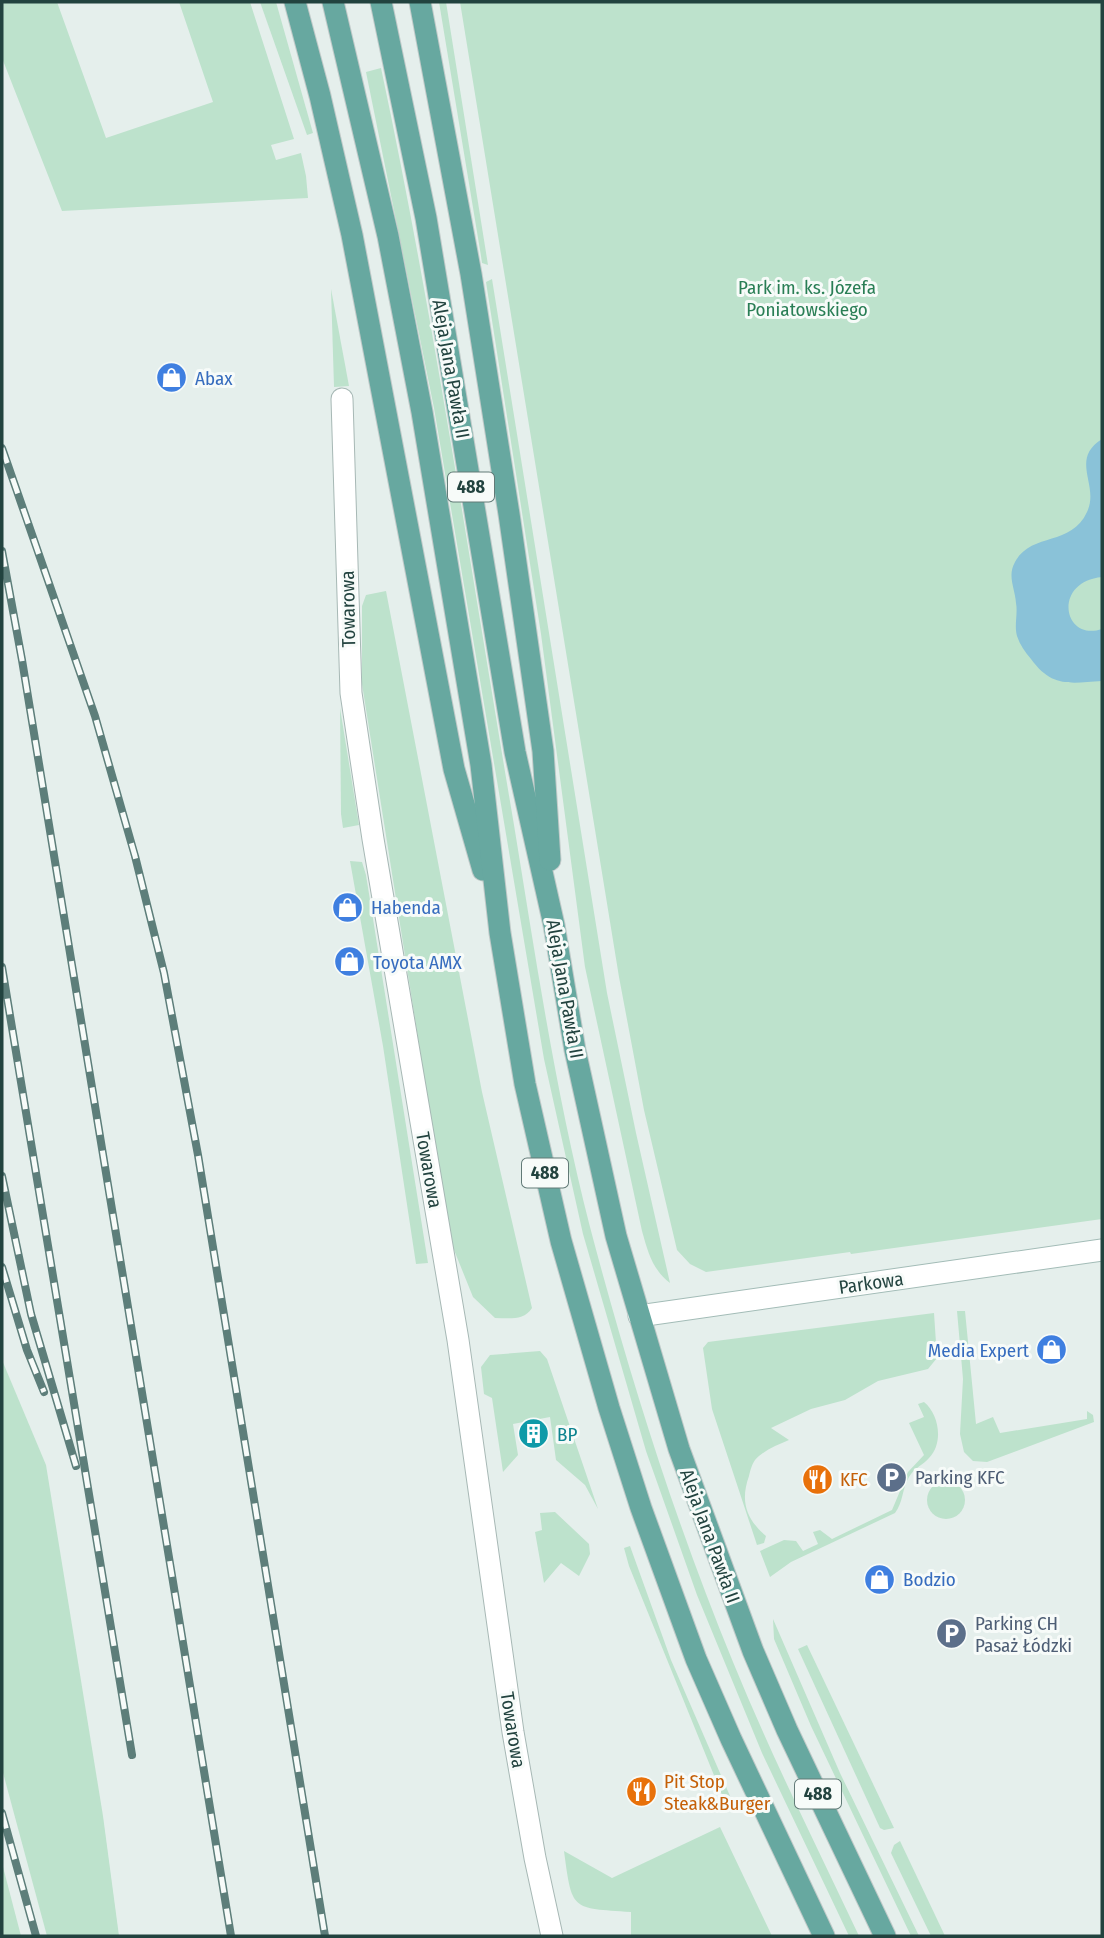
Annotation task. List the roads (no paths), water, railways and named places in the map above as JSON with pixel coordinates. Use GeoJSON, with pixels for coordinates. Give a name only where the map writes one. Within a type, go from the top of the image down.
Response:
{"type":"FeatureCollection","features":[{"type":"Feature","properties":{"kind":"main road"},"geometry":{"type":"LineString","coordinates":[[295,2],[352,235],[454,769],[500,933]]}},
{"type":"Feature","properties":{"kind":"main road","name":"Aleja Jana Pawła II"},"geometry":{"type":"LineString","coordinates":[[333,2],[388,236],[448,559],[481,765],[500,933],[525,1084],[561,1241],[640,1508],[696,1659],[824,1936]]}},
{"type":"Feature","properties":{"kind":"main road","name":"Aleja Jana Pawła II"},"geometry":{"type":"LineString","coordinates":[[382,2],[426,218],[514,752],[554,925],[575,1050],[616,1236],[679,1449],[753,1651],[787,1730],[885,1936]]}},
{"type":"Feature","properties":{"kind":"main road"},"geometry":{"type":"LineString","coordinates":[[420,2],[471,274],[530,659],[543,751],[554,925]]}},
{"type":"Feature","properties":{"kind":"street","name":"Towarowa"},"geometry":{"type":"LineString","coordinates":[[342,400],[351,693],[373,839],[458,1340],[513,1732],[552,1936]]}},
{"type":"Feature","properties":{"kind":"street","name":"Parkowa"},"geometry":{"type":"LineString","coordinates":[[639,1316],[1102,1250]]}},
{"type":"Feature","properties":{"kind":"water"},"geometry":{"type":"Polygon","coordinates":[[[1102,439],[1102,577],[1086,581],[1075,589],[1069,610],[1072,620],[1079,627],[1089,631],[1102,629],[1102,681],[1062,682],[1046,675],[1020,642],[1016,632],[1012,572],[1015,562],[1031,546],[1061,535],[1080,523],[1090,502],[1086,464],[1088,455],[1092,447],[1102,439]]]}},
{"type":"Feature","properties":{"kind":"railway"},"geometry":{"type":"LineString","coordinates":[[2,448],[95,716],[135,856],[164,973],[198,1155],[325,1936]]}},
{"type":"Feature","properties":{"kind":"railway"},"geometry":{"type":"LineString","coordinates":[[2,551],[231,1936]]}},
{"type":"Feature","properties":{"kind":"railway"},"geometry":{"type":"LineString","coordinates":[[2,967],[132,1755]]}},
{"type":"Feature","properties":{"kind":"railway"},"geometry":{"type":"LineString","coordinates":[[2,1176],[31,1314],[76,1466]]}},
{"type":"Feature","properties":{"kind":"railway"},"geometry":{"type":"LineString","coordinates":[[2,1267],[27,1350],[44,1392]]}},
{"type":"Feature","properties":{"kind":"railway"},"geometry":{"type":"LineString","coordinates":[[2,1813],[36,1936]]}},
{"type":"Feature","properties":{"kind":"place","name":"Abax"},"geometry":{"type":"Point","coordinates":[172,378]}},
{"type":"Feature","properties":{"kind":"place","name":"Habenda"},"geometry":{"type":"Point","coordinates":[348,907]}},
{"type":"Feature","properties":{"kind":"place","name":"Toyota AMX"},"geometry":{"type":"Point","coordinates":[350,962]}},
{"type":"Feature","properties":{"kind":"place","name":"Media Expert"},"geometry":{"type":"Point","coordinates":[1052,1350]}},
{"type":"Feature","properties":{"kind":"place","name":"BP"},"geometry":{"type":"Point","coordinates":[534,1434]}},
{"type":"Feature","properties":{"kind":"place","name":"Parking KFC"},"geometry":{"type":"Point","coordinates":[892,1477]}},
{"type":"Feature","properties":{"kind":"place","name":"KFC"},"geometry":{"type":"Point","coordinates":[817,1479]}},
{"type":"Feature","properties":{"kind":"place","name":"Bodzio"},"geometry":{"type":"Point","coordinates":[880,1579]}},
{"type":"Feature","properties":{"kind":"place","name":"Parking CH Pasaż Łódzki"},"geometry":{"type":"Point","coordinates":[952,1634]}},
{"type":"Feature","properties":{"kind":"place","name":"Pit Stop Steak&Burger"},"geometry":{"type":"Point","coordinates":[641,1792]}},
{"type":"Feature","properties":{"kind":"park label","name":"Park im. ks. Józefa Poniatowskiego"},"geometry":{"type":"Point","coordinates":[807,298]}}]}
